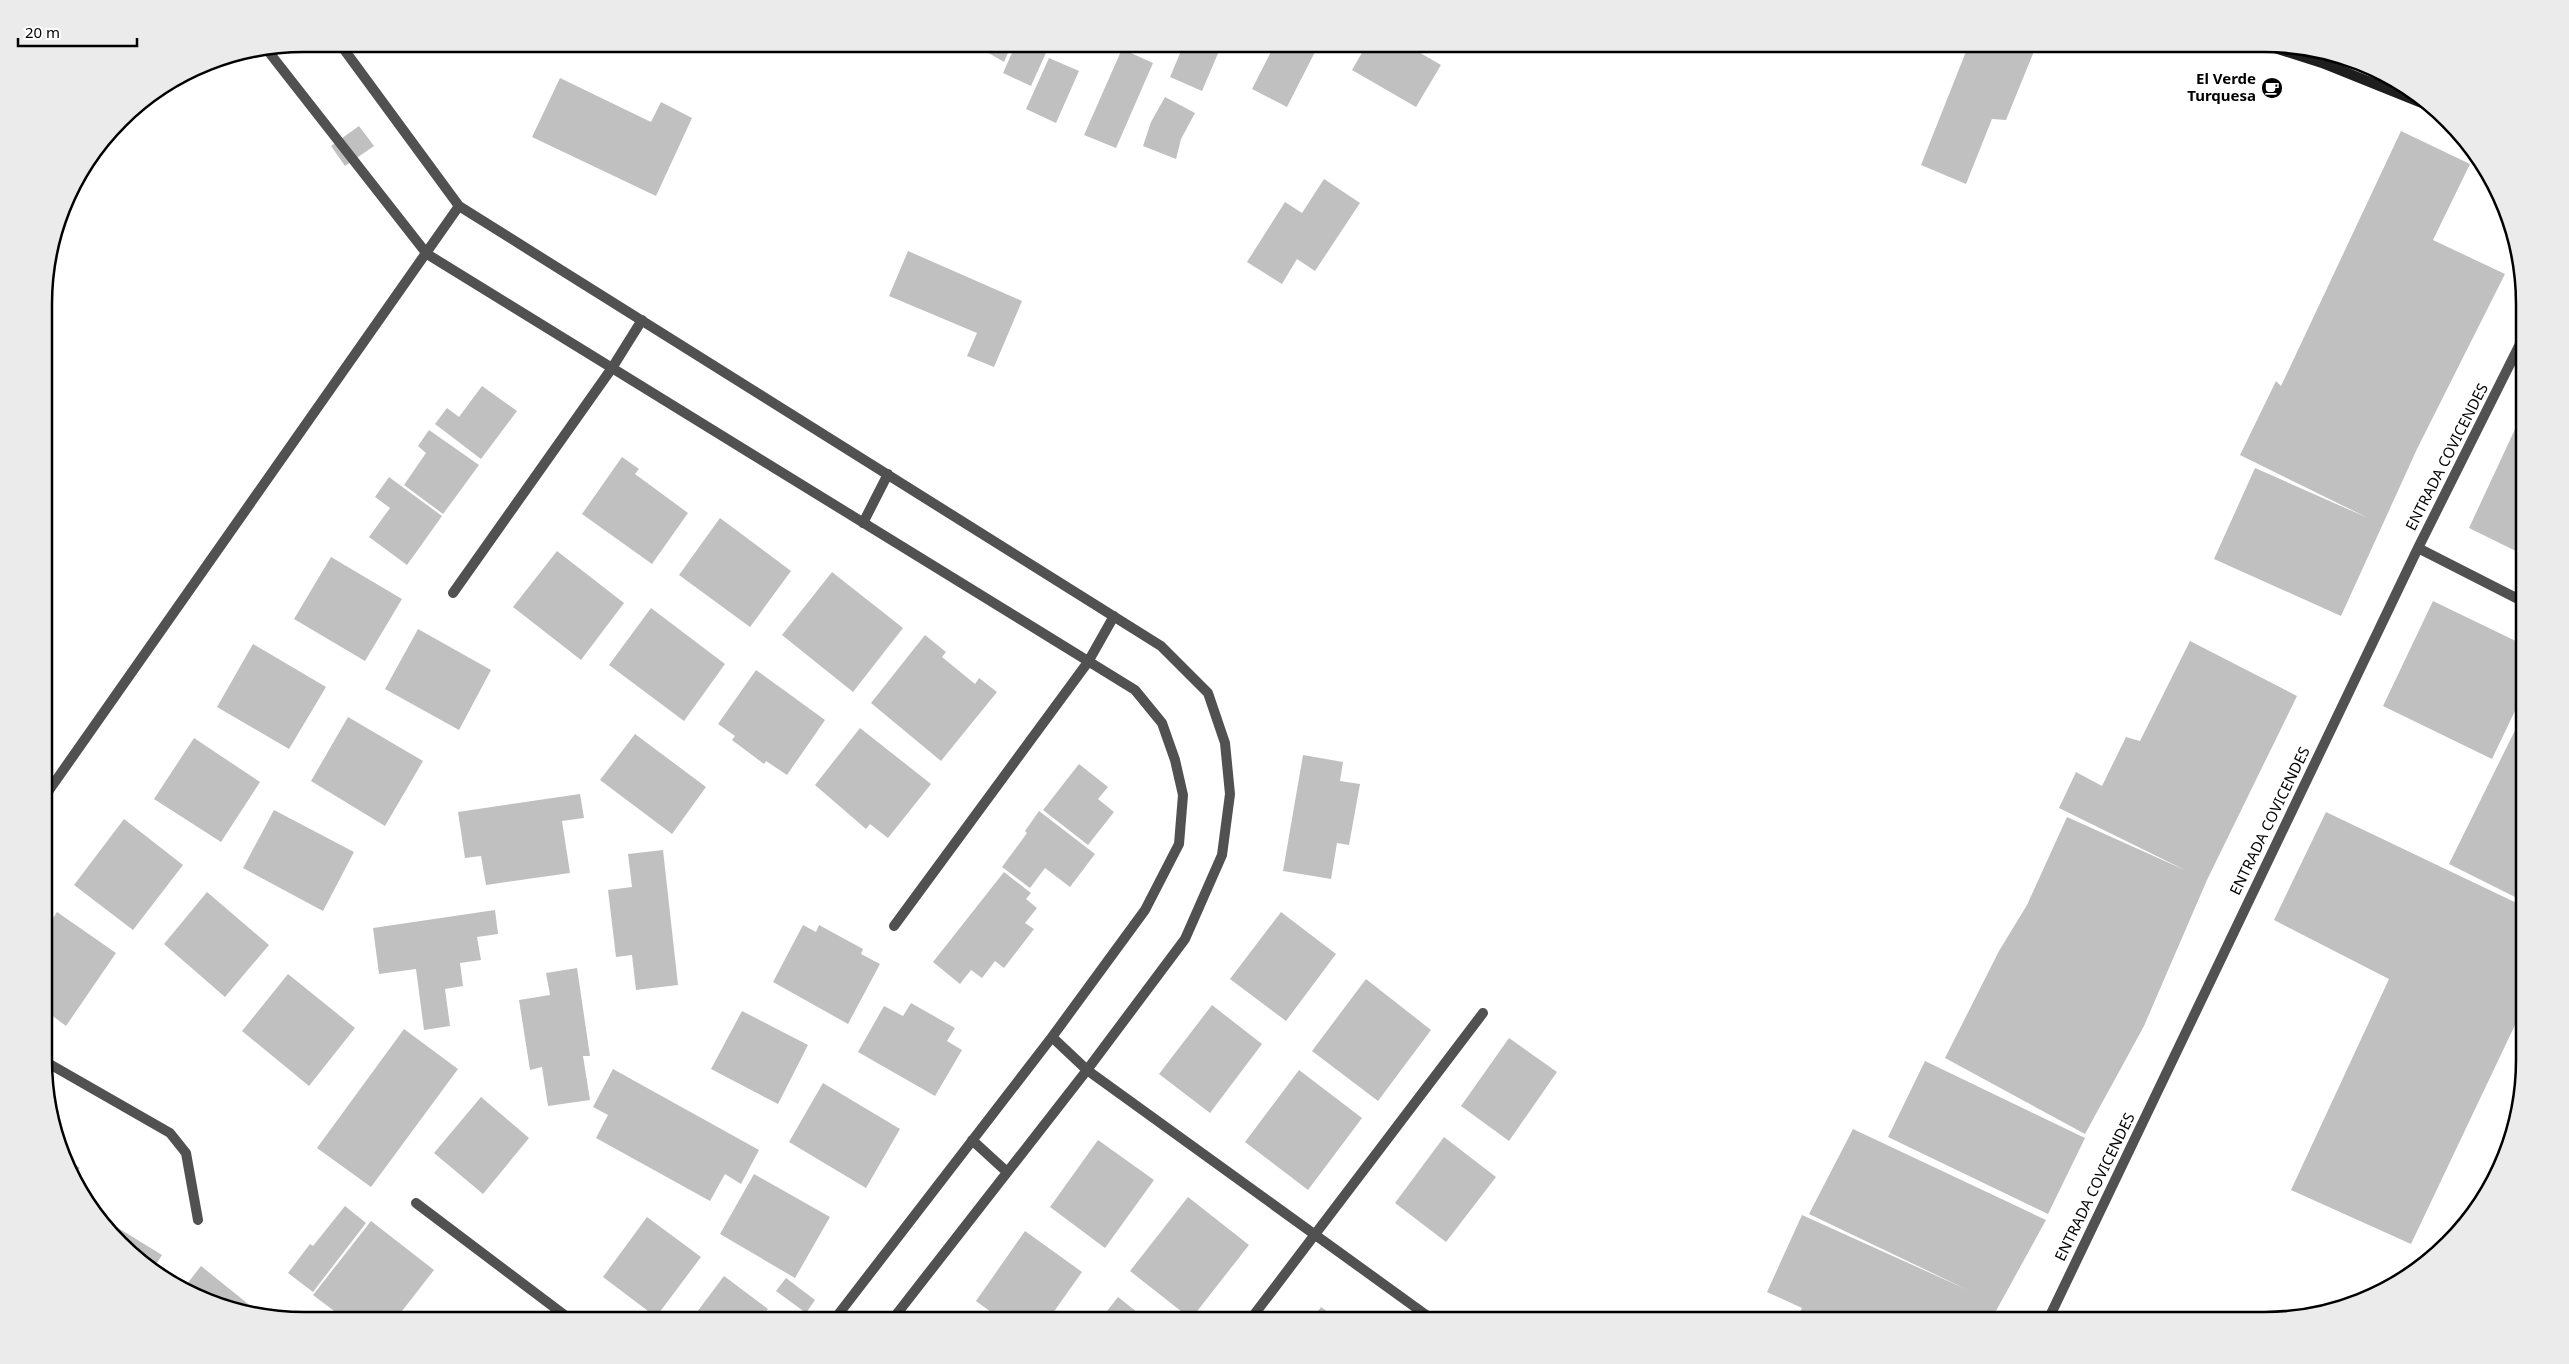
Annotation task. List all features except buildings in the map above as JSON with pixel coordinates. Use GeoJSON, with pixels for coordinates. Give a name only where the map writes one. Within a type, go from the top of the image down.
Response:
{"type":"FeatureCollection","features":[{"type":"Feature","properties":{"kind":"street"},"geometry":{"type":"LineString","coordinates":[[346,52],[459,206],[1161,646],[1208,693],[1225,743],[1230,794],[1222,855],[1186,939],[1087,1070],[898,1312]]}},
{"type":"Feature","properties":{"kind":"street"},"geometry":{"type":"LineString","coordinates":[[271,55],[427,254],[1135,690],[1162,723],[1175,760],[1183,795],[1179,844],[1145,910],[1052,1037],[840,1312]]}},
{"type":"Feature","properties":{"kind":"street"},"geometry":{"type":"LineString","coordinates":[[2296,55],[2325,64],[2408,97]]}},
{"type":"Feature","properties":{"kind":"street"},"geometry":{"type":"LineString","coordinates":[[2325,64],[2327,60]]}},
{"type":"Feature","properties":{"kind":"street"},"geometry":{"type":"LineString","coordinates":[[52,786],[459,206]]}},
{"type":"Feature","properties":{"kind":"street"},"geometry":{"type":"LineString","coordinates":[[453,593],[612,368],[642,320]]}},
{"type":"Feature","properties":{"kind":"street","name":"ENTRADA COVICENDES"},"geometry":{"type":"LineString","coordinates":[[2052,1312],[2418,548],[2516,352]]}},
{"type":"Feature","properties":{"kind":"street"},"geometry":{"type":"LineString","coordinates":[[863,523],[888,474]]}},
{"type":"Feature","properties":{"kind":"street"},"geometry":{"type":"LineString","coordinates":[[2418,548],[2516,598]]}},
{"type":"Feature","properties":{"kind":"street"},"geometry":{"type":"LineString","coordinates":[[894,926],[1088,662],[1114,616]]}},
{"type":"Feature","properties":{"kind":"street"},"geometry":{"type":"LineString","coordinates":[[1256,1312],[1483,1013]]}},
{"type":"Feature","properties":{"kind":"street"},"geometry":{"type":"LineString","coordinates":[[1052,1037],[1087,1070],[1422,1312]]}},
{"type":"Feature","properties":{"kind":"street"},"geometry":{"type":"LineString","coordinates":[[52,1066],[170,1134],[186,1153],[198,1220]]}},
{"type":"Feature","properties":{"kind":"street"},"geometry":{"type":"LineString","coordinates":[[972,1140],[1007,1172]]}},
{"type":"Feature","properties":{"kind":"street"},"geometry":{"type":"LineString","coordinates":[[416,1203],[560,1312]]}},
{"type":"Feature","properties":{"kind":"place","name":"El Verde Turquesa"},"geometry":{"type":"Point","coordinates":[2272,88]}}]}
